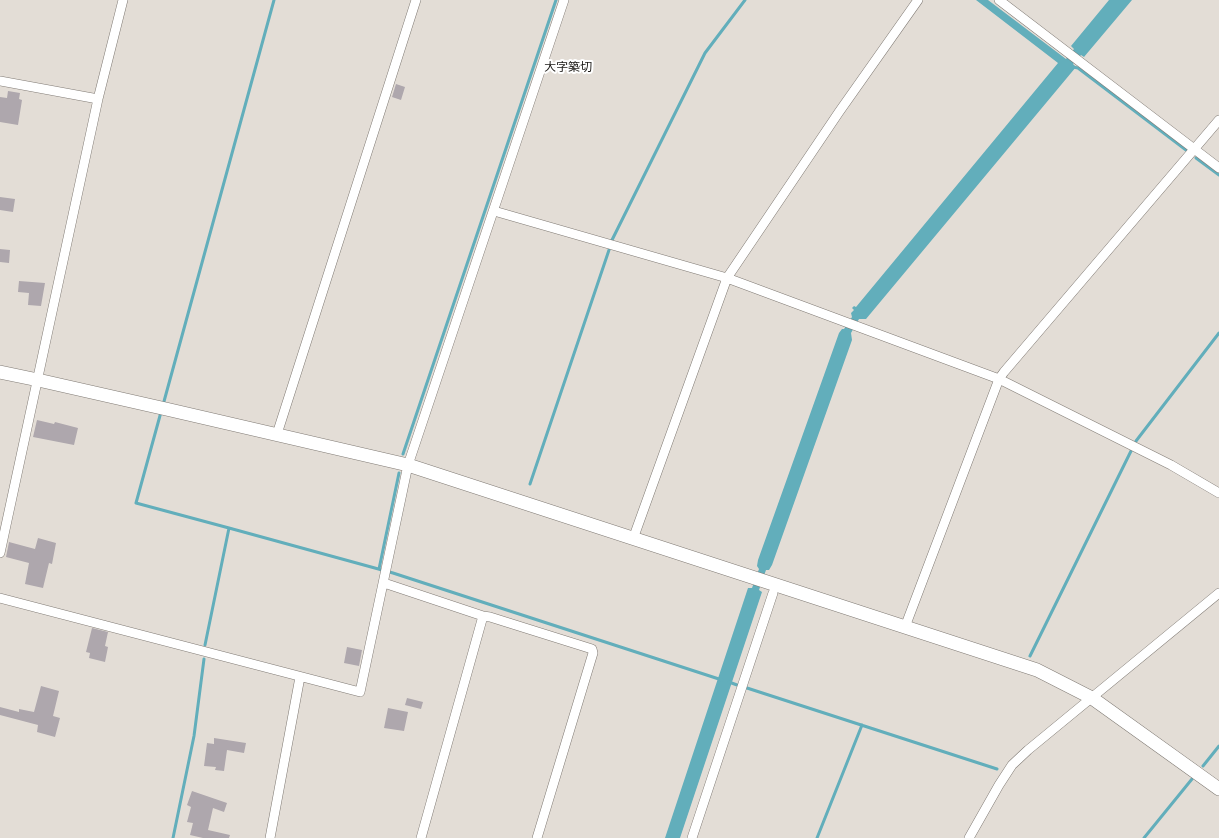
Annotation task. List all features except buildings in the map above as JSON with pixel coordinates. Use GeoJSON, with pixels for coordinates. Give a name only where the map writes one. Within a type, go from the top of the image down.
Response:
{"type":"FeatureCollection","features":[{"type":"Feature","properties":{"kind":"street"},"geometry":{"type":"LineString","coordinates":[[0,553],[98,99],[123,0]]}},
{"type":"Feature","properties":{"kind":"street"},"geometry":{"type":"LineString","coordinates":[[277,434],[416,0]]}},
{"type":"Feature","properties":{"kind":"street"},"geometry":{"type":"LineString","coordinates":[[0,598],[360,692],[386,575],[408,465],[564,0]]}},
{"type":"Feature","properties":{"kind":"street"},"geometry":{"type":"LineString","coordinates":[[633,539],[727,278],[835,118],[918,0]]}},
{"type":"Feature","properties":{"kind":"street"},"geometry":{"type":"LineString","coordinates":[[999,0],[1219,168]]}},
{"type":"Feature","properties":{"kind":"street"},"geometry":{"type":"LineString","coordinates":[[0,80],[98,99]]}},
{"type":"Feature","properties":{"kind":"street"},"geometry":{"type":"LineString","coordinates":[[905,627],[999,379],[1219,120]]}},
{"type":"Feature","properties":{"kind":"street"},"geometry":{"type":"LineString","coordinates":[[494,211],[727,278],[999,379],[1164,462],[1219,493]]}},
{"type":"Feature","properties":{"kind":"street"},"geometry":{"type":"LineString","coordinates":[[0,372],[408,465],[750,576],[771,588],[905,627],[1037,670],[1092,698],[1219,789]]}},
{"type":"Feature","properties":{"kind":"street"},"geometry":{"type":"LineString","coordinates":[[386,575],[484,616],[490,616],[592,649],[593,653],[537,838]]}},
{"type":"Feature","properties":{"kind":"street"},"geometry":{"type":"LineString","coordinates":[[692,838],[771,588]]}},
{"type":"Feature","properties":{"kind":"street"},"geometry":{"type":"LineString","coordinates":[[969,838],[1012,765],[1028,750],[1219,593]]}},
{"type":"Feature","properties":{"kind":"street"},"geometry":{"type":"LineString","coordinates":[[421,838],[484,616]]}},
{"type":"Feature","properties":{"kind":"street"},"geometry":{"type":"LineString","coordinates":[[270,838],[300,677]]}},
{"type":"Feature","properties":{"kind":"water"},"geometry":{"type":"Polygon","coordinates":[[[976,0],[988,0],[1066,59],[1074,49],[1071,46],[1109,0],[1132,0],[1084,57],[1081,55],[1073,64],[1076,67],[866,319],[859,319],[851,333],[852,340],[772,565],[769,570],[766,570],[759,590],[762,592],[680,838],[665,838],[748,588],[752,588],[759,569],[757,566],[758,560],[839,333],[842,329],[844,329],[852,317],[851,313],[854,310],[852,308],[854,306],[856,307],[1058,63],[976,0]]]}},
{"type":"Feature","properties":{"kind":"waterway"},"geometry":{"type":"LineString","coordinates":[[163,405],[274,0]]}},
{"type":"Feature","properties":{"kind":"waterway"},"geometry":{"type":"LineString","coordinates":[[403,454],[556,0]]}},
{"type":"Feature","properties":{"kind":"waterway"},"geometry":{"type":"LineString","coordinates":[[612,240],[705,53],[745,0]]}},
{"type":"Feature","properties":{"kind":"waterway"},"geometry":{"type":"LineString","coordinates":[[1073,67],[1078,68],[1186,150]]}},
{"type":"Feature","properties":{"kind":"waterway"},"geometry":{"type":"LineString","coordinates":[[1196,158],[1219,175]]}},
{"type":"Feature","properties":{"kind":"waterway"},"geometry":{"type":"LineString","coordinates":[[530,484],[609,250]]}},
{"type":"Feature","properties":{"kind":"waterway"},"geometry":{"type":"LineString","coordinates":[[1136,441],[1219,333]]}},
{"type":"Feature","properties":{"kind":"waterway"},"geometry":{"type":"LineString","coordinates":[[161,412],[136,503],[229,528]]}},
{"type":"Feature","properties":{"kind":"waterway"},"geometry":{"type":"LineString","coordinates":[[1030,656],[1131,451]]}},
{"type":"Feature","properties":{"kind":"waterway"},"geometry":{"type":"LineString","coordinates":[[379,569],[399,473]]}},
{"type":"Feature","properties":{"kind":"waterway"},"geometry":{"type":"LineString","coordinates":[[205,645],[229,528],[393,573],[722,680]]}},
{"type":"Feature","properties":{"kind":"waterway"},"geometry":{"type":"LineString","coordinates":[[173,838],[194,736],[204,659]]}},
{"type":"Feature","properties":{"kind":"waterway"},"geometry":{"type":"LineString","coordinates":[[729,682],[737,685]]}},
{"type":"Feature","properties":{"kind":"waterway"},"geometry":{"type":"LineString","coordinates":[[747,688],[997,769]]}},
{"type":"Feature","properties":{"kind":"waterway"},"geometry":{"type":"LineString","coordinates":[[817,838],[862,725]]}},
{"type":"Feature","properties":{"kind":"waterway"},"geometry":{"type":"LineString","coordinates":[[1203,766],[1219,746]]}},
{"type":"Feature","properties":{"kind":"waterway"},"geometry":{"type":"LineString","coordinates":[[1144,838],[1192,779]]}},
{"type":"Feature","properties":{"kind":"district","name":"大字築切"},"geometry":{"type":"Point","coordinates":[568,68]}}]}
